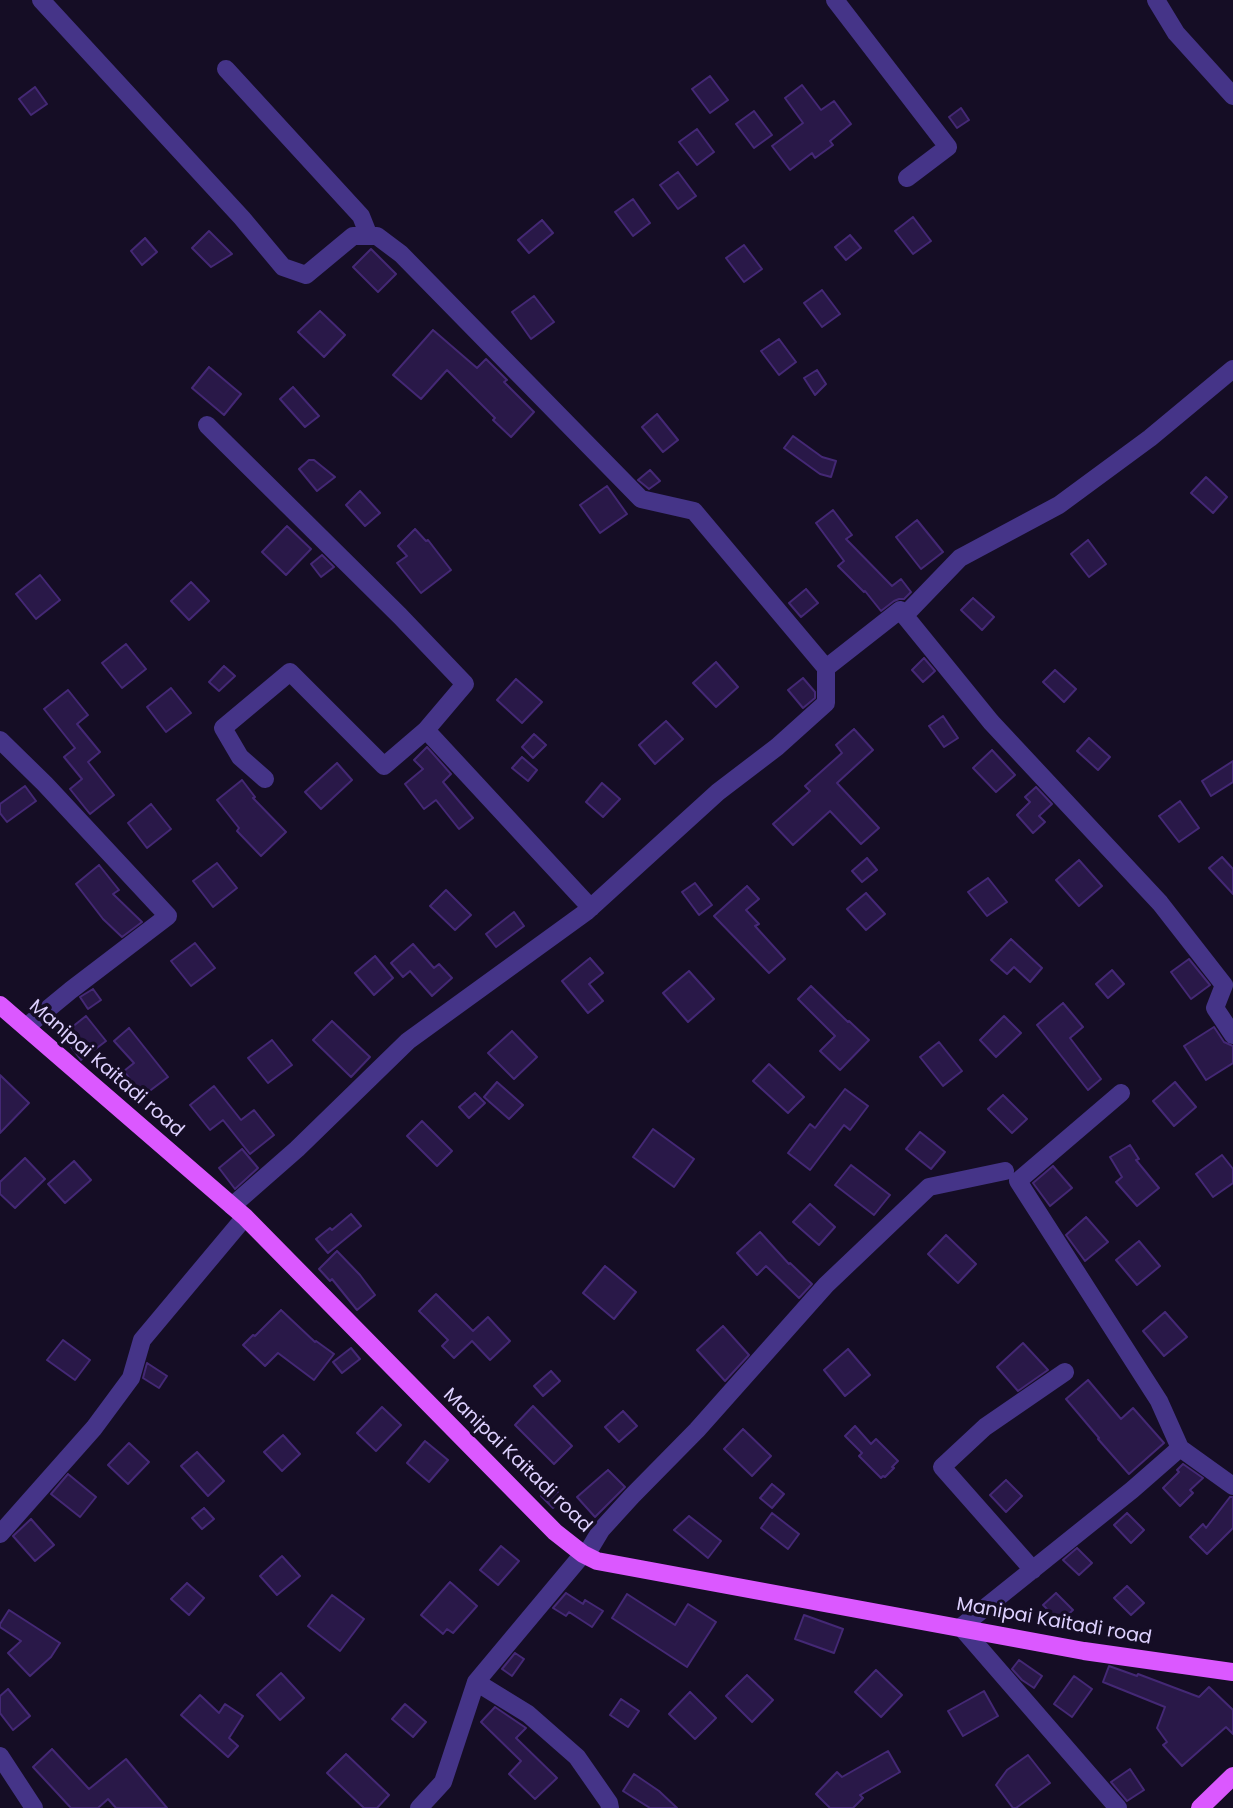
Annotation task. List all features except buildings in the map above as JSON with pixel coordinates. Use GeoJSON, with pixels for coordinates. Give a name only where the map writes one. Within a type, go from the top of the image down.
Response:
{"type":"FeatureCollection","features":[{"type":"Feature","properties":{"kind":"main road","name":"Manipai Kaitadi road"},"geometry":{"type":"LineString","coordinates":[[0,1005],[238,1212],[555,1532],[584,1555],[597,1561],[1084,1651],[1233,1672]]}},
{"type":"Feature","properties":{"kind":"main road"},"geometry":{"type":"LineString","coordinates":[[1200,1808],[1233,1776]]}},
{"type":"Feature","properties":{"kind":"street"},"geometry":{"type":"LineString","coordinates":[[0,1534],[94,1428],[131,1378],[142,1340],[238,1212],[297,1149],[408,1041],[591,908],[718,792],[777,747],[826,703],[826,668],[694,511],[641,499],[401,254],[377,236],[354,236],[306,275],[284,267],[41,0]]}},
{"type":"Feature","properties":{"kind":"street"},"geometry":{"type":"LineString","coordinates":[[835,0],[948,147],[907,178]]}},
{"type":"Feature","properties":{"kind":"street"},"geometry":{"type":"LineString","coordinates":[[1156,0],[1176,33],[1233,96]]}},
{"type":"Feature","properties":{"kind":"street"},"geometry":{"type":"LineString","coordinates":[[226,69],[361,216],[369,236]]}},
{"type":"Feature","properties":{"kind":"street"},"geometry":{"type":"LineString","coordinates":[[905,615],[960,558],[1059,505],[1150,438],[1233,369]]}},
{"type":"Feature","properties":{"kind":"street"},"geometry":{"type":"LineString","coordinates":[[207,425],[382,597],[465,684],[426,730],[384,766],[290,672],[223,728],[240,757],[265,779]]}},
{"type":"Feature","properties":{"kind":"street"},"geometry":{"type":"LineString","coordinates":[[826,668],[900,610],[991,722],[1160,903],[1224,985],[1215,1008],[1233,1035]]}},
{"type":"Feature","properties":{"kind":"street"},"geometry":{"type":"LineString","coordinates":[[426,730],[591,908]]}},
{"type":"Feature","properties":{"kind":"street"},"geometry":{"type":"LineString","coordinates":[[0,740],[46,784],[168,916],[26,1027]]}},
{"type":"Feature","properties":{"kind":"street"},"geometry":{"type":"LineString","coordinates":[[1121,1093],[1018,1181],[1158,1401],[1180,1447],[1233,1486]]}},
{"type":"Feature","properties":{"kind":"street"},"geometry":{"type":"LineString","coordinates":[[419,1808],[443,1782],[476,1682],[632,1496],[697,1430],[826,1285],[929,1187],[1004,1171]]}},
{"type":"Feature","properties":{"kind":"street"},"geometry":{"type":"LineString","coordinates":[[1033,1570],[942,1467],[985,1427],[1065,1372]]}},
{"type":"Feature","properties":{"kind":"street"},"geometry":{"type":"LineString","coordinates":[[1118,1808],[961,1627],[1132,1490],[1180,1447]]}},
{"type":"Feature","properties":{"kind":"street"},"geometry":{"type":"LineString","coordinates":[[476,1682],[528,1714],[577,1757],[610,1808]]}},
{"type":"Feature","properties":{"kind":"street"},"geometry":{"type":"LineString","coordinates":[[0,1756],[33,1808]]}}]}
